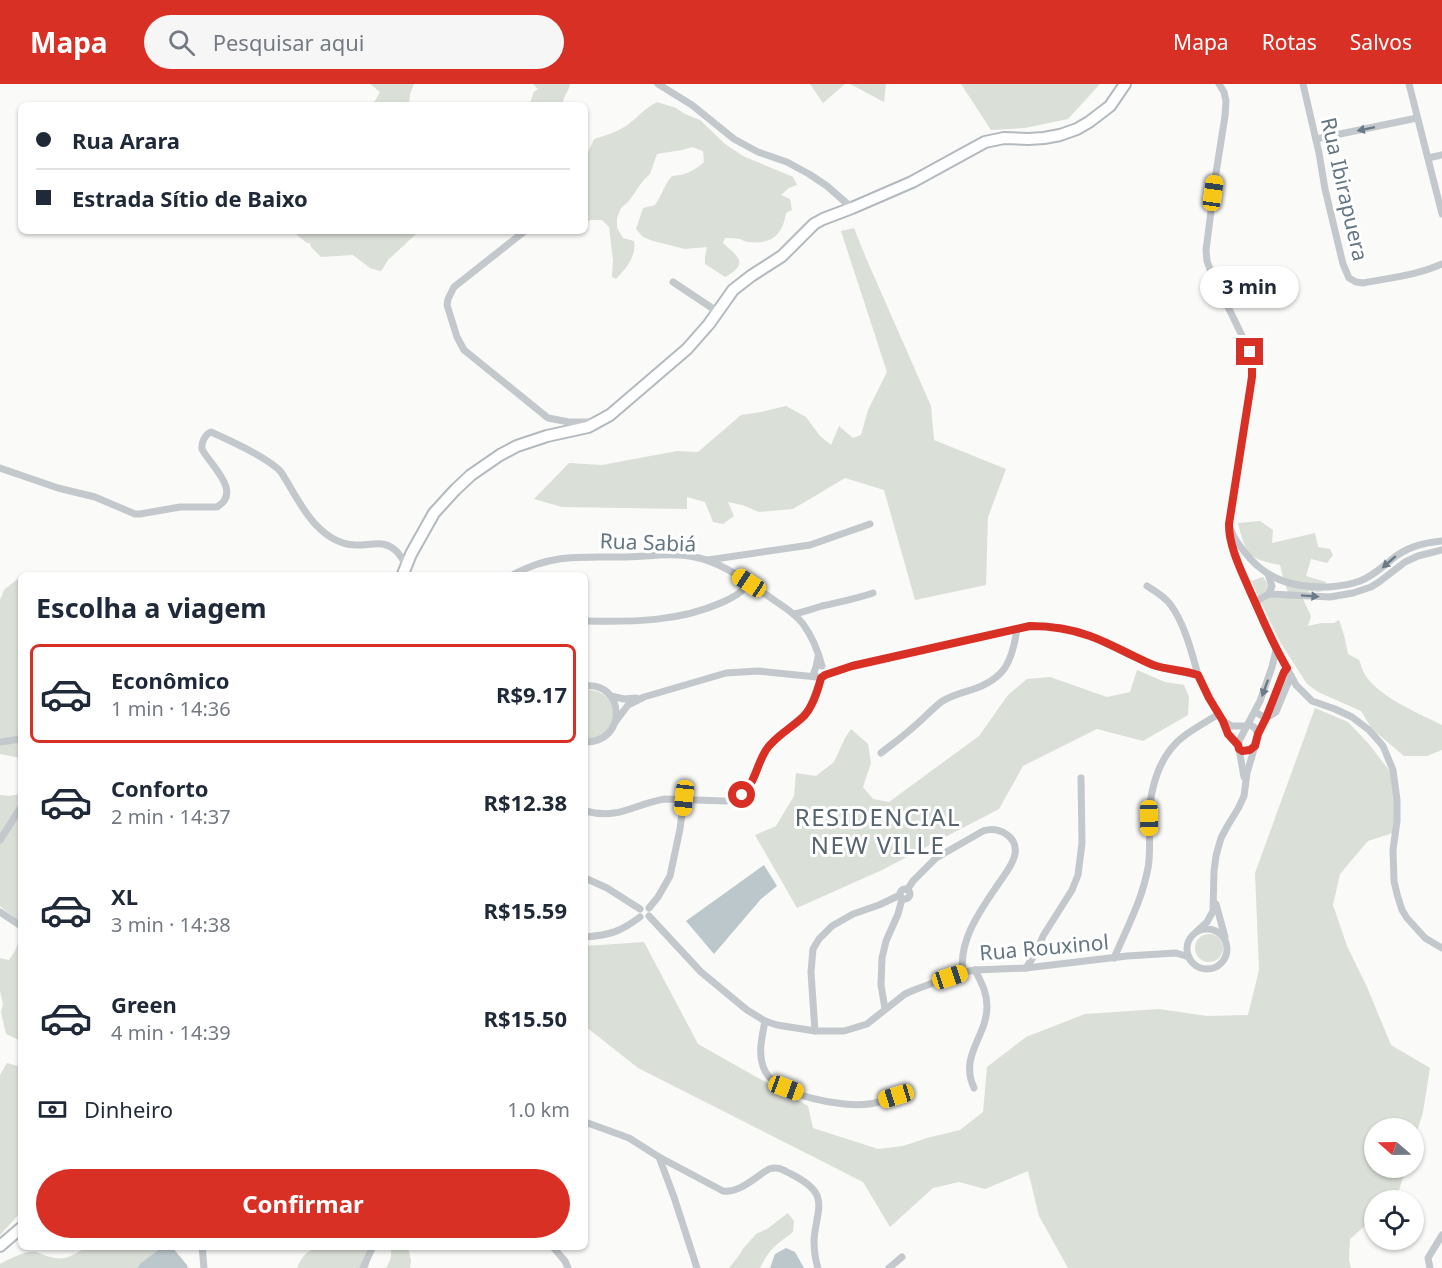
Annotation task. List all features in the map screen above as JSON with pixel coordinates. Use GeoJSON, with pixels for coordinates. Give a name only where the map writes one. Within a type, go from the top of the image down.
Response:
{"type":"FeatureCollection","features":[{"type":"Feature","properties":{"kind":"main road"},"geometry":{"type":"LineString","coordinates":[[405,570],[415,544],[434,513],[471,475],[517,446],[547,436],[588,427],[610,415],[687,349],[710,324],[733,290],[782,256],[814,224],[912,182],[985,142],[1004,138],[1044,138],[1077,129],[1102,114],[1125,84]]}},
{"type":"Feature","properties":{"kind":"main road"},"geometry":{"type":"LineString","coordinates":[[0,1246],[18,1231]]}},
{"type":"Feature","properties":{"kind":"street"},"geometry":{"type":"LineString","coordinates":[[658,84],[692,105],[734,140],[787,162],[809,174],[852,208]]}},
{"type":"Feature","properties":{"kind":"street"},"geometry":{"type":"LineString","coordinates":[[1220,84],[1226,101],[1225,116],[1206,250],[1207,261],[1250,352],[1252,368],[1229,524],[1231,543],[1276,650],[1296,685],[1312,701],[1352,717],[1369,730],[1383,746],[1393,770],[1397,800],[1393,850],[1396,894],[1407,918],[1425,938],[1442,948]]}},
{"type":"Feature","properties":{"kind":"street","name":"Rua Ibirapuera"},"geometry":{"type":"LineString","coordinates":[[1305,84],[1324,189],[1343,264],[1349,278],[1356,282],[1363,282],[1408,274],[1442,264]]}},
{"type":"Feature","properties":{"kind":"street"},"geometry":{"type":"LineString","coordinates":[[1409,84],[1442,214]]}},
{"type":"Feature","properties":{"kind":"street"},"geometry":{"type":"LineString","coordinates":[[1316,139],[1417,118]]}},
{"type":"Feature","properties":{"kind":"street"},"geometry":{"type":"LineString","coordinates":[[1428,158],[1442,155]]}},
{"type":"Feature","properties":{"kind":"street"},"geometry":{"type":"LineString","coordinates":[[521,234],[464,278],[450,294],[448,310],[460,345],[548,418],[569,422],[599,422]]}},
{"type":"Feature","properties":{"kind":"street"},"geometry":{"type":"LineString","coordinates":[[673,282],[718,312]]}},
{"type":"Feature","properties":{"kind":"street"},"geometry":{"type":"LineString","coordinates":[[0,468],[58,488],[95,497],[135,514],[180,507],[217,507],[225,498],[226,485],[201,446],[209,432],[212,432],[278,468],[310,518],[322,531],[332,538],[355,546],[374,543],[391,547],[397,551],[405,570]]}},
{"type":"Feature","properties":{"kind":"street"},"geometry":{"type":"LineString","coordinates":[[705,560],[810,545],[870,524]]}},
{"type":"Feature","properties":{"kind":"street"},"geometry":{"type":"LineString","coordinates":[[1229,524],[1237,543],[1257,567],[1267,574],[1299,585],[1321,587],[1348,585],[1368,578],[1411,547],[1442,541]]}},
{"type":"Feature","properties":{"kind":"street"},"geometry":{"type":"LineString","coordinates":[[1253,597],[1330,597],[1353,593],[1371,587],[1405,562],[1442,550]]}},
{"type":"Feature","properties":{"kind":"street","name":"Rua Sabiá"},"geometry":{"type":"LineString","coordinates":[[519,572],[542,563],[579,556],[670,555],[705,560],[721,566],[794,614],[802,622],[818,653],[820,672],[812,704],[803,716],[768,747],[750,786],[742,795],[726,801],[684,798],[658,800],[621,813],[588,812]]}},
{"type":"Feature","properties":{"kind":"street"},"geometry":{"type":"LineString","coordinates":[[1242,572],[1248,567],[1257,567]]}},
{"type":"Feature","properties":{"kind":"street"},"geometry":{"type":"LineString","coordinates":[[1256,605],[1266,596],[1272,586],[1267,574]]}},
{"type":"Feature","properties":{"kind":"street"},"geometry":{"type":"LineString","coordinates":[[588,621],[627,622],[681,616],[731,598],[744,590],[749,583]]}},
{"type":"Feature","properties":{"kind":"street"},"geometry":{"type":"LineString","coordinates":[[1147,586],[1166,599],[1175,611],[1189,642],[1198,675],[1228,734],[1242,751],[1250,750],[1255,746]]}},
{"type":"Feature","properties":{"kind":"street"},"geometry":{"type":"LineString","coordinates":[[802,622],[816,608],[873,593]]}},
{"type":"Feature","properties":{"kind":"street"},"geometry":{"type":"LineString","coordinates":[[794,614],[812,611]]}},
{"type":"Feature","properties":{"kind":"street"},"geometry":{"type":"LineString","coordinates":[[588,742],[605,737],[612,730],[627,705],[645,697],[726,673],[758,671],[801,676],[1030,626],[1046,626],[1074,631],[1091,636],[1153,664],[1198,675]]}},
{"type":"Feature","properties":{"kind":"street"},"geometry":{"type":"LineString","coordinates":[[881,753],[942,702],[987,685],[996,678],[1011,658],[1017,629]]}},
{"type":"Feature","properties":{"kind":"street"},"geometry":{"type":"LineString","coordinates":[[1245,786],[1239,747],[1247,725],[1255,712],[1276,650]]}},
{"type":"Feature","properties":{"kind":"street"},"geometry":{"type":"LineString","coordinates":[[1272,666],[1287,672]]}},
{"type":"Feature","properties":{"kind":"street"},"geometry":{"type":"LineString","coordinates":[[1214,898],[1228,946],[1225,958],[1216,967],[1203,969],[1192,963],[1189,957],[1187,947],[1189,939],[1207,922],[1213,911],[1214,871],[1219,845],[1244,796],[1248,768],[1258,734],[1266,718],[1276,712],[1287,672]]}},
{"type":"Feature","properties":{"kind":"street"},"geometry":{"type":"LineString","coordinates":[[588,686],[599,687],[608,692],[616,707],[616,721]]}},
{"type":"Feature","properties":{"kind":"street"},"geometry":{"type":"LineString","coordinates":[[610,696],[629,699],[645,697]]}},
{"type":"Feature","properties":{"kind":"street"},"geometry":{"type":"LineString","coordinates":[[1255,712],[1266,718]]}},
{"type":"Feature","properties":{"kind":"street"},"geometry":{"type":"LineString","coordinates":[[1221,717],[1232,726],[1247,725],[1255,728],[1258,734]]}},
{"type":"Feature","properties":{"kind":"street"},"geometry":{"type":"LineString","coordinates":[[1114,958],[1140,898],[1148,866],[1150,802],[1157,773],[1175,744],[1184,736],[1221,717]]}},
{"type":"Feature","properties":{"kind":"street"},"geometry":{"type":"LineString","coordinates":[[0,742],[18,739]]}},
{"type":"Feature","properties":{"kind":"street"},"geometry":{"type":"LineString","coordinates":[[1026,968],[1037,951],[1042,936],[1072,890],[1078,875],[1082,843],[1081,778]]}},
{"type":"Feature","properties":{"kind":"street"},"geometry":{"type":"LineString","coordinates":[[588,937],[611,934],[621,930],[645,906],[649,912],[670,876],[684,798]]}},
{"type":"Feature","properties":{"kind":"street"},"geometry":{"type":"LineString","coordinates":[[0,840],[18,812]]}},
{"type":"Feature","properties":{"kind":"street"},"geometry":{"type":"LineString","coordinates":[[885,1009],[880,974],[882,957],[886,941],[905,895],[921,873],[936,858],[983,831],[993,830],[1007,834],[1012,840],[1015,849],[1014,856],[980,912],[966,941],[961,962],[963,972]]}},
{"type":"Feature","properties":{"kind":"street"},"geometry":{"type":"LineString","coordinates":[[588,879],[607,888],[640,913]]}},
{"type":"Feature","properties":{"kind":"street"},"geometry":{"type":"LineString","coordinates":[[815,1031],[813,949],[819,939],[827,930],[853,914],[905,895]]}},
{"type":"Feature","properties":{"kind":"street"},"geometry":{"type":"LineString","coordinates":[[0,912],[18,924]]}},
{"type":"Feature","properties":{"kind":"street","name":"Rua Rouxinol"},"geometry":{"type":"LineString","coordinates":[[649,912],[687,958],[713,984],[747,1010],[765,1021],[784,1027],[815,1031],[844,1031],[867,1024],[914,990],[963,972],[1026,968],[1127,956],[1176,953],[1189,957]]}},
{"type":"Feature","properties":{"kind":"street"},"geometry":{"type":"LineString","coordinates":[[1197,931],[1210,928],[1222,934],[1226,939]]}},
{"type":"Feature","properties":{"kind":"street"},"geometry":{"type":"LineString","coordinates":[[1123,938],[1127,956]]}},
{"type":"Feature","properties":{"kind":"street","name":"Rua Rouxinol"},"geometry":{"type":"LineString","coordinates":[[1176,953],[1187,947]]}},
{"type":"Feature","properties":{"kind":"street"},"geometry":{"type":"LineString","coordinates":[[1037,951],[1043,966]]}},
{"type":"Feature","properties":{"kind":"street"},"geometry":{"type":"LineString","coordinates":[[974,1088],[969,1063],[985,1019],[987,1006],[985,990],[975,970]]}},
{"type":"Feature","properties":{"kind":"street"},"geometry":{"type":"LineString","coordinates":[[882,995],[895,1002]]}},
{"type":"Feature","properties":{"kind":"street"},"geometry":{"type":"LineString","coordinates":[[765,1021],[761,1041],[761,1058],[766,1073],[777,1084],[807,1096],[837,1104],[870,1104],[896,1096]]}},
{"type":"Feature","properties":{"kind":"street"},"geometry":{"type":"LineString","coordinates":[[588,1123],[629,1138],[659,1157],[727,1192],[739,1189],[774,1167],[795,1176],[816,1194],[820,1206],[814,1238],[818,1268]]}},
{"type":"Feature","properties":{"kind":"street"},"geometry":{"type":"LineString","coordinates":[[659,1157],[697,1268]]}},
{"type":"Feature","properties":{"kind":"street"},"geometry":{"type":"LineString","coordinates":[[1430,1268],[1428,1258],[1442,1235]]}},
{"type":"Feature","properties":{"kind":"street"},"geometry":{"type":"LineString","coordinates":[[202,1250],[204,1268]]}},
{"type":"Feature","properties":{"kind":"street"},"geometry":{"type":"LineString","coordinates":[[363,1268],[371,1250]]}},
{"type":"Feature","properties":{"kind":"street"},"geometry":{"type":"LineString","coordinates":[[555,1250],[568,1268]]}},
{"type":"Feature","properties":{"kind":"street"},"geometry":{"type":"LineString","coordinates":[[889,1268],[902,1257]]}},
{"type":"Feature","properties":{"kind":"shaded area"},"geometry":{"type":"Polygon","coordinates":[[[370,84],[414,84],[409,102],[374,102],[380,92],[370,84]]]}},
{"type":"Feature","properties":{"kind":"shaded area"},"geometry":{"type":"Polygon","coordinates":[[[533,84],[570,84],[564,102],[530,102],[534,92],[538,89],[533,84]]]}},
{"type":"Feature","properties":{"kind":"shaded area"},"geometry":{"type":"Polygon","coordinates":[[[810,84],[845,84],[823,103],[810,84]]]}},
{"type":"Feature","properties":{"kind":"shaded area"},"geometry":{"type":"Polygon","coordinates":[[[850,84],[886,84],[884,102],[850,84]]]}},
{"type":"Feature","properties":{"kind":"shaded area"},"geometry":{"type":"Polygon","coordinates":[[[961,84],[1100,84],[1068,119],[1025,128],[991,130],[961,84]]]}},
{"type":"Feature","properties":{"kind":"shaded area"},"geometry":{"type":"Polygon","coordinates":[[[657,102],[676,108],[700,120],[725,144],[743,156],[793,177],[797,185],[781,195],[790,199],[792,210],[786,213],[782,227],[770,240],[748,242],[725,238],[723,243],[737,256],[739,264],[725,277],[705,264],[707,247],[685,249],[653,241],[643,237],[636,229],[643,208],[655,205],[672,176],[690,172],[704,162],[703,151],[692,147],[657,154],[650,174],[621,208],[617,218],[617,228],[623,238],[634,241],[634,251],[623,271],[616,279],[612,277],[613,260],[609,227],[602,220],[588,221],[588,153],[594,139],[626,126],[657,102]]]}},
{"type":"Feature","properties":{"kind":"shaded area"},"geometry":{"type":"Polygon","coordinates":[[[854,228],[931,406],[934,440],[1006,469],[988,517],[986,585],[915,600],[884,490],[845,478],[793,509],[759,512],[728,502],[734,516],[723,524],[713,522],[705,502],[687,497],[687,509],[562,507],[534,499],[569,463],[602,465],[677,451],[698,452],[741,415],[786,406],[806,417],[820,436],[831,445],[839,426],[853,438],[861,435],[868,410],[887,372],[841,231],[854,228]]]}},
{"type":"Feature","properties":{"kind":"shaded area"},"geometry":{"type":"Polygon","coordinates":[[[416,234],[388,260],[380,271],[370,268],[353,255],[321,257],[310,243],[297,235],[416,234]]]}},
{"type":"Feature","properties":{"kind":"shaded area"},"geometry":{"type":"Polygon","coordinates":[[[1260,521],[1273,530],[1272,543],[1315,533],[1318,547],[1330,549],[1333,555],[1327,563],[1311,559],[1306,576],[1326,582],[1325,589],[1320,592],[1310,591],[1301,595],[1311,616],[1308,626],[1334,623],[1339,620],[1348,654],[1359,660],[1370,682],[1399,704],[1442,725],[1442,750],[1427,756],[1404,756],[1372,729],[1361,711],[1318,692],[1307,684],[1280,642],[1251,581],[1263,577],[1277,598],[1288,593],[1280,565],[1254,557],[1243,542],[1238,523],[1260,521]]]}},
{"type":"Feature","properties":{"kind":"shaded area"},"geometry":{"type":"Polygon","coordinates":[[[18,578],[18,757],[0,754],[0,600],[4,590],[18,578]]]}},
{"type":"Feature","properties":{"kind":"shaded area"},"geometry":{"type":"Polygon","coordinates":[[[1137,670],[1165,682],[1184,685],[1189,697],[1188,715],[1143,741],[1097,729],[1023,766],[999,809],[882,870],[797,908],[755,835],[776,826],[794,796],[796,773],[816,776],[834,762],[851,729],[868,744],[871,763],[863,787],[873,799],[889,802],[979,736],[1008,695],[1027,679],[1050,677],[1107,697],[1130,692],[1137,670]]]}},
{"type":"Feature","properties":{"kind":"shaded area"},"geometry":{"type":"Polygon","coordinates":[[[588,690],[598,691],[606,697],[613,715],[611,724],[597,737],[588,738],[588,690]]]}},
{"type":"Feature","properties":{"kind":"shaded area"},"geometry":{"type":"Polygon","coordinates":[[[1315,708],[1348,722],[1392,774],[1398,795],[1393,833],[1368,841],[1340,874],[1333,905],[1347,946],[1391,1045],[1430,1068],[1421,1118],[1364,1118],[1364,1178],[1403,1178],[1399,1190],[1364,1190],[1364,1227],[1350,1239],[1351,1268],[1068,1268],[1039,1216],[1028,1171],[985,1189],[959,1182],[933,1188],[890,1227],[863,1182],[638,1068],[588,1028],[588,946],[644,942],[698,1044],[808,1106],[813,1128],[878,1149],[903,1146],[960,1130],[983,1112],[987,1067],[1026,1037],[1085,1014],[1159,1009],[1207,1016],[1248,1015],[1259,970],[1255,873],[1315,708]]]}},
{"type":"Feature","properties":{"kind":"shaded area"},"geometry":{"type":"Polygon","coordinates":[[[18,794],[18,921],[0,906],[0,795],[18,794]]]}},
{"type":"Feature","properties":{"kind":"shaded area"},"geometry":{"type":"Polygon","coordinates":[[[764,865],[777,886],[761,899],[714,954],[686,921],[764,865]]]}},
{"type":"Feature","properties":{"kind":"shaded area"},"geometry":{"type":"Polygon","coordinates":[[[1209,934],[1219,938],[1223,948],[1219,958],[1209,962],[1199,958],[1195,948],[1199,938],[1209,934]]]}},
{"type":"Feature","properties":{"kind":"shaded area"},"geometry":{"type":"Polygon","coordinates":[[[18,944],[18,1040],[6,1034],[1,1012],[3,1004],[0,991],[0,958],[9,960],[18,944]]]}},
{"type":"Feature","properties":{"kind":"shaded area"},"geometry":{"type":"Polygon","coordinates":[[[7,1063],[18,1066],[18,1215],[0,1235],[0,1075],[7,1063]]]}},
{"type":"Feature","properties":{"kind":"shaded area"},"geometry":{"type":"Polygon","coordinates":[[[788,1213],[794,1221],[793,1232],[774,1247],[760,1268],[729,1268],[756,1234],[767,1229],[788,1213]]]}},
{"type":"Feature","properties":{"kind":"shaded area"},"geometry":{"type":"Polygon","coordinates":[[[786,1248],[795,1252],[804,1268],[770,1268],[775,1254],[786,1248]]]}},
{"type":"Feature","properties":{"kind":"shaded area"},"geometry":{"type":"Polygon","coordinates":[[[81,1250],[163,1250],[146,1268],[0,1268],[0,1264],[27,1252],[60,1258],[81,1250]]]}},
{"type":"Feature","properties":{"kind":"shaded area"},"geometry":{"type":"Polygon","coordinates":[[[159,1250],[174,1250],[188,1268],[137,1268],[159,1250]]]}},
{"type":"Feature","properties":{"kind":"shaded area"},"geometry":{"type":"Polygon","coordinates":[[[371,1250],[368,1268],[297,1268],[303,1257],[310,1251],[371,1250]]]}},
{"type":"Feature","properties":{"kind":"shaded area"},"geometry":{"type":"Polygon","coordinates":[[[390,1250],[409,1250],[410,1268],[386,1268],[390,1250]]]}},
{"type":"Feature","properties":{"kind":"district","name":"RESIDENCIAL NEW VILLE"},"geometry":{"type":"Point","coordinates":[878,830]}},
{"type":"Feature","properties":{"kind":"route"},"geometry":{"type":"LineString","coordinates":[[742,795],[750,786],[768,747],[809,710],[821,678],[825,675],[852,666],[1030,626],[1046,626],[1074,631],[1091,636],[1162,668],[1198,675],[1228,734],[1239,749],[1242,751],[1255,746],[1287,668],[1271,639],[1229,536],[1252,377],[1250,352]]}}]}
